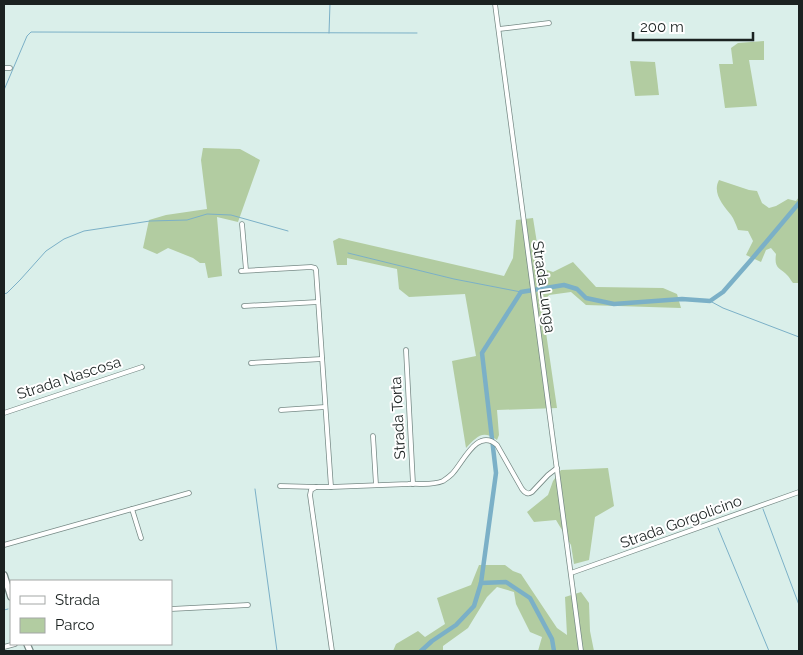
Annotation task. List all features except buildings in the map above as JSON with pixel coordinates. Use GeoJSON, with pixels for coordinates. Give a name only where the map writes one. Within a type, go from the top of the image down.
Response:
{"type":"FeatureCollection","features":[{"type":"Feature","properties":{"kind":"street","name":"Strada Lunga"},"geometry":{"type":"LineString","coordinates":[[495,4],[581,651]]}},
{"type":"Feature","properties":{"kind":"street"},"geometry":{"type":"LineString","coordinates":[[498,29],[548,23]]}},
{"type":"Feature","properties":{"kind":"street"},"geometry":{"type":"LineString","coordinates":[[4,68],[10,68]]}},
{"type":"Feature","properties":{"kind":"street"},"geometry":{"type":"LineString","coordinates":[[242,224],[244,270],[314,267],[316,271],[331,487]]}},
{"type":"Feature","properties":{"kind":"street"},"geometry":{"type":"LineString","coordinates":[[244,306],[318,302]]}},
{"type":"Feature","properties":{"kind":"street","name":"Strada Torta"},"geometry":{"type":"LineString","coordinates":[[406,350],[413,484]]}},
{"type":"Feature","properties":{"kind":"street"},"geometry":{"type":"LineString","coordinates":[[251,363],[322,359]]}},
{"type":"Feature","properties":{"kind":"street","name":"Strada Nascosa"},"geometry":{"type":"LineString","coordinates":[[4,413],[142,367]]}},
{"type":"Feature","properties":{"kind":"street"},"geometry":{"type":"LineString","coordinates":[[281,410],[325,406]]}},
{"type":"Feature","properties":{"kind":"street","name":"Strada Torta"},"geometry":{"type":"LineString","coordinates":[[373,436],[376,485]]}},
{"type":"Feature","properties":{"kind":"street"},"geometry":{"type":"LineString","coordinates":[[280,486],[331,487],[432,484],[444,480],[453,473],[471,448],[481,441],[489,440],[495,443],[501,451],[526,493],[532,492],[557,468]]}},
{"type":"Feature","properties":{"kind":"street"},"geometry":{"type":"LineString","coordinates":[[316,487],[310,495],[332,651]]}},
{"type":"Feature","properties":{"kind":"street","name":"Strada Gorgolicino"},"geometry":{"type":"LineString","coordinates":[[571,573],[799,492]]}},
{"type":"Feature","properties":{"kind":"street"},"geometry":{"type":"LineString","coordinates":[[4,545],[188,493]]}},
{"type":"Feature","properties":{"kind":"street"},"geometry":{"type":"LineString","coordinates":[[132,509],[141,538]]}},
{"type":"Feature","properties":{"kind":"street"},"geometry":{"type":"LineString","coordinates":[[4,575],[10,594]]}},
{"type":"Feature","properties":{"kind":"street"},"geometry":{"type":"LineString","coordinates":[[172,609],[248,605]]}},
{"type":"Feature","properties":{"kind":"green space"},"geometry":{"type":"Polygon","coordinates":[[[764,41],[764,60],[749,60],[757,106],[725,108],[719,64],[733,64],[731,48],[738,43],[764,41]]]}},
{"type":"Feature","properties":{"kind":"green space"},"geometry":{"type":"Polygon","coordinates":[[[630,61],[655,62],[659,95],[635,96],[630,61]]]}},
{"type":"Feature","properties":{"kind":"green space"},"geometry":{"type":"Polygon","coordinates":[[[203,148],[240,149],[260,160],[238,222],[217,217],[222,276],[208,278],[205,263],[200,263],[193,258],[168,248],[157,254],[143,248],[149,220],[166,215],[207,209],[201,160],[203,148]]]}},
{"type":"Feature","properties":{"kind":"green space"},"geometry":{"type":"Polygon","coordinates":[[[719,180],[757,191],[762,203],[769,208],[788,199],[796,201],[799,197],[799,283],[793,283],[778,267],[776,254],[771,248],[766,250],[761,262],[746,255],[753,241],[748,231],[738,230],[732,217],[719,199],[717,185],[719,180]]]}},
{"type":"Feature","properties":{"kind":"green space"},"geometry":{"type":"Polygon","coordinates":[[[533,218],[541,268],[553,272],[573,262],[596,287],[663,288],[677,294],[681,308],[586,305],[571,292],[549,295],[542,305],[557,408],[497,410],[499,435],[497,440],[487,435],[480,436],[466,448],[452,361],[476,356],[465,294],[409,297],[399,289],[397,269],[347,258],[347,265],[337,265],[333,241],[339,238],[504,276],[513,258],[516,220],[533,218]]]}},
{"type":"Feature","properties":{"kind":"green space"},"geometry":{"type":"Polygon","coordinates":[[[608,468],[614,506],[595,517],[589,560],[574,564],[571,545],[556,520],[534,522],[527,512],[548,495],[553,481],[561,470],[608,468]]]}},
{"type":"Feature","properties":{"kind":"green space"},"geometry":{"type":"Polygon","coordinates":[[[479,565],[505,565],[521,574],[557,628],[567,635],[565,597],[581,592],[589,603],[590,631],[594,651],[538,651],[542,637],[530,632],[516,604],[514,592],[497,587],[487,597],[468,628],[443,646],[443,651],[393,651],[396,644],[418,631],[425,637],[445,624],[437,598],[471,585],[479,565]]]}},
{"type":"Feature","properties":{"kind":"waterway"},"geometry":{"type":"LineString","coordinates":[[329,33],[330,4]]}},
{"type":"Feature","properties":{"kind":"waterway"},"geometry":{"type":"LineString","coordinates":[[4,90],[27,36],[31,32],[417,33]]}},
{"type":"Feature","properties":{"kind":"waterway"},"geometry":{"type":"LineString","coordinates":[[481,583],[496,473],[482,353],[521,292],[564,285],[577,289],[586,298],[614,304],[682,299],[710,301],[723,292],[799,203]]}},
{"type":"Feature","properties":{"kind":"waterway"},"geometry":{"type":"LineString","coordinates":[[4,294],[20,280],[46,251],[64,239],[84,231],[150,221],[187,220],[207,214],[231,215],[288,231]]}},
{"type":"Feature","properties":{"kind":"waterway"},"geometry":{"type":"LineString","coordinates":[[348,253],[454,279],[521,292]]}},
{"type":"Feature","properties":{"kind":"waterway"},"geometry":{"type":"LineString","coordinates":[[710,301],[723,308],[799,337]]}},
{"type":"Feature","properties":{"kind":"waterway"},"geometry":{"type":"LineString","coordinates":[[255,489],[277,651]]}},
{"type":"Feature","properties":{"kind":"waterway"},"geometry":{"type":"LineString","coordinates":[[763,509],[799,605]]}},
{"type":"Feature","properties":{"kind":"waterway"},"geometry":{"type":"LineString","coordinates":[[718,528],[769,651]]}},
{"type":"Feature","properties":{"kind":"waterway"},"geometry":{"type":"LineString","coordinates":[[421,651],[456,625],[474,606],[481,583],[506,582],[530,598],[552,639],[554,651]]}},
{"type":"Feature","properties":{"kind":"waterway"},"geometry":{"type":"LineString","coordinates":[[4,610],[8,609]]}}]}
